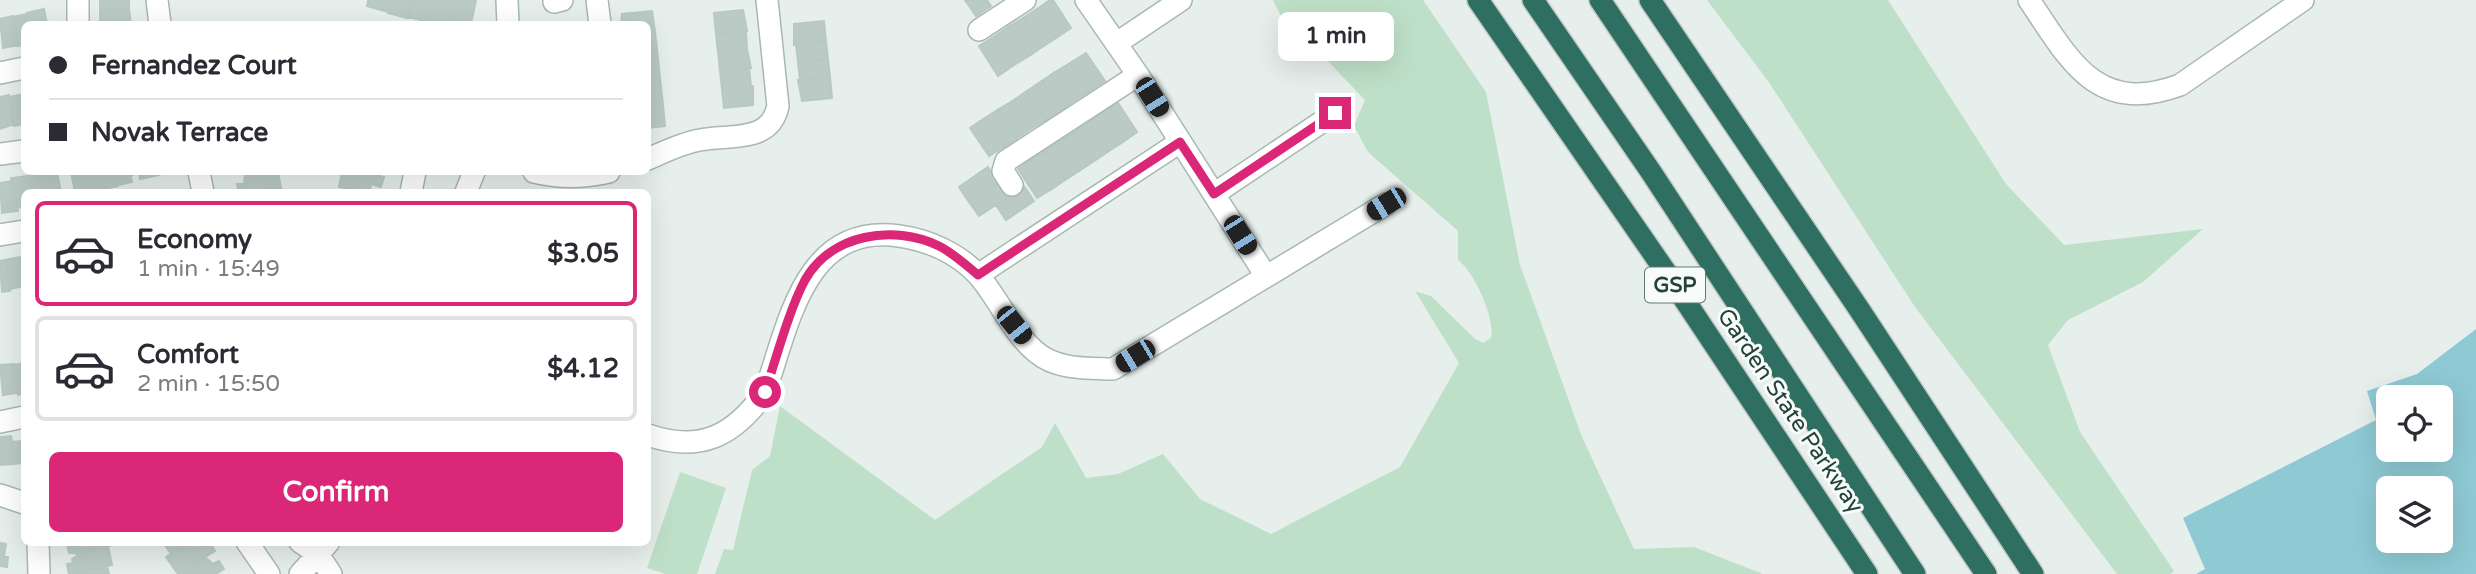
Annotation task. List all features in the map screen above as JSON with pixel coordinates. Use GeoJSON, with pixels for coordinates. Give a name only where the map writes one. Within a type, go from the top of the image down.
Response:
{"type":"FeatureCollection","features":[{"type":"Feature","properties":{"kind":"highway","name":"Garden State Parkway"},"geometry":{"type":"LineString","coordinates":[[1478,0],[1646,242],[1867,574]]}},
{"type":"Feature","properties":{"kind":"highway","name":"Garden State Parkway"},"geometry":{"type":"LineString","coordinates":[[1533,0],[1718,273],[1915,574]]}},
{"type":"Feature","properties":{"kind":"highway"},"geometry":{"type":"LineString","coordinates":[[1600,0],[1986,574]]}},
{"type":"Feature","properties":{"kind":"highway"},"geometry":{"type":"LineString","coordinates":[[1650,0],[1852,298],[2033,574]]}},
{"type":"Feature","properties":{"kind":"street"},"geometry":{"type":"LineString","coordinates":[[78,0],[78,21]]}},
{"type":"Feature","properties":{"kind":"street"},"geometry":{"type":"LineString","coordinates":[[157,0],[160,21]]}},
{"type":"Feature","properties":{"kind":"street"},"geometry":{"type":"LineString","coordinates":[[507,0],[508,21]]}},
{"type":"Feature","properties":{"kind":"street"},"geometry":{"type":"LineString","coordinates":[[597,0],[600,21]]}},
{"type":"Feature","properties":{"kind":"street"},"geometry":{"type":"LineString","coordinates":[[651,158],[698,140],[758,133],[776,117],[778,106],[767,0]]}},
{"type":"Feature","properties":{"kind":"street"},"geometry":{"type":"LineString","coordinates":[[979,30],[1025,0]]}},
{"type":"Feature","properties":{"kind":"street"},"geometry":{"type":"LineString","coordinates":[[1086,0],[1138,75],[1266,276]]}},
{"type":"Feature","properties":{"kind":"street"},"geometry":{"type":"LineString","coordinates":[[1117,43],[1181,0]]}},
{"type":"Feature","properties":{"kind":"street"},"geometry":{"type":"LineString","coordinates":[[2029,0],[2063,50],[2090,79],[2109,90],[2132,96],[2157,94],[2180,85],[2303,0]]}},
{"type":"Feature","properties":{"kind":"street"},"geometry":{"type":"LineString","coordinates":[[0,73],[21,69]]}},
{"type":"Feature","properties":{"kind":"street"},"geometry":{"type":"LineString","coordinates":[[1012,185],[1003,171],[1006,161],[1138,75]]}},
{"type":"Feature","properties":{"kind":"street"},"geometry":{"type":"LineString","coordinates":[[1214,194],[1335,113]]}},
{"type":"Feature","properties":{"kind":"street"},"geometry":{"type":"LineString","coordinates":[[978,275],[1180,142]]}},
{"type":"Feature","properties":{"kind":"street"},"geometry":{"type":"LineString","coordinates":[[0,155],[21,152]]}},
{"type":"Feature","properties":{"kind":"street"},"geometry":{"type":"LineString","coordinates":[[551,175],[593,175]]}},
{"type":"Feature","properties":{"kind":"street"},"geometry":{"type":"LineString","coordinates":[[651,436],[669,443],[708,440],[725,432],[747,415],[765,392],[805,281],[820,260],[840,244],[889,234],[938,246],[978,275],[1037,353],[1066,368],[1113,369],[1386,204]]}},
{"type":"Feature","properties":{"kind":"street"},"geometry":{"type":"LineString","coordinates":[[0,236],[21,232]]}},
{"type":"Feature","properties":{"kind":"street"},"geometry":{"type":"LineString","coordinates":[[0,422],[21,418]]}},
{"type":"Feature","properties":{"kind":"street"},"geometry":{"type":"LineString","coordinates":[[0,495],[21,502]]}},
{"type":"Feature","properties":{"kind":"street"},"geometry":{"type":"LineString","coordinates":[[38,546],[39,574]]}},
{"type":"Feature","properties":{"kind":"street"},"geometry":{"type":"LineString","coordinates":[[250,546],[269,574]]}},
{"type":"Feature","properties":{"kind":"street"},"geometry":{"type":"LineString","coordinates":[[300,574],[316,546]]}},
{"type":"Feature","properties":{"kind":"street"},"geometry":{"type":"LineString","coordinates":[[316,546],[331,574]]}},
{"type":"Feature","properties":{"kind":"green space"},"geometry":{"type":"Polygon","coordinates":[[[1273,0],[1423,0],[1486,92],[1520,265],[1582,437],[1634,549],[1694,547],[1763,574],[715,574],[724,549],[733,550],[752,470],[770,456],[780,406],[935,520],[1042,447],[1055,423],[1086,478],[1118,474],[1163,454],[1200,499],[1271,534],[1400,467],[1459,363],[1415,291],[1431,296],[1475,339],[1483,343],[1491,338],[1490,319],[1477,285],[1458,260],[1458,231],[1368,152],[1354,126],[1365,100],[1324,57],[1308,51],[1289,32],[1273,0]]]}},
{"type":"Feature","properties":{"kind":"green space"},"geometry":{"type":"Polygon","coordinates":[[[1707,0],[1888,0],[2006,184],[2064,245],[2203,229],[2143,282],[2068,320],[2048,345],[2080,432],[2174,571],[2171,574],[2117,574],[1915,307],[1768,81],[1707,0]]]}},
{"type":"Feature","properties":{"kind":"green space"},"geometry":{"type":"Polygon","coordinates":[[[680,472],[726,488],[697,574],[665,574],[647,568],[680,472]]]}},
{"type":"Feature","properties":{"kind":"water"},"geometry":{"type":"Polygon","coordinates":[[[2476,329],[2476,574],[2196,574],[2205,569],[2183,518],[2376,420],[2376,462],[2453,462],[2453,385],[2385,385],[2417,374],[2476,329]]]}},
{"type":"Feature","properties":{"kind":"water"},"geometry":{"type":"Polygon","coordinates":[[[2376,388],[2376,420],[2367,391],[2376,388]]]}},
{"type":"Feature","properties":{"kind":"building"},"geometry":{"type":"Polygon","coordinates":[[[100,0],[129,0],[129,10],[100,9],[100,0]]]}},
{"type":"Feature","properties":{"kind":"building"},"geometry":{"type":"Polygon","coordinates":[[[368,0],[391,0],[388,12],[367,6],[368,0]]]}},
{"type":"Feature","properties":{"kind":"building"},"geometry":{"type":"Polygon","coordinates":[[[391,0],[412,0],[407,18],[388,13],[391,0]]]}},
{"type":"Feature","properties":{"kind":"building"},"geometry":{"type":"Polygon","coordinates":[[[412,0],[435,0],[429,21],[408,17],[412,0]]]}},
{"type":"Feature","properties":{"kind":"building"},"geometry":{"type":"Polygon","coordinates":[[[435,0],[454,0],[449,21],[429,21],[435,0]]]}},
{"type":"Feature","properties":{"kind":"building"},"geometry":{"type":"Polygon","coordinates":[[[454,0],[476,0],[472,21],[449,21],[454,0]]]}},
{"type":"Feature","properties":{"kind":"building"},"geometry":{"type":"Polygon","coordinates":[[[965,0],[987,0],[991,6],[976,16],[965,0]]]}},
{"type":"Feature","properties":{"kind":"building"},"geometry":{"type":"Polygon","coordinates":[[[1053,0],[1071,28],[1056,38],[1037,9],[1053,0]]]}},
{"type":"Feature","properties":{"kind":"building"},"geometry":{"type":"Polygon","coordinates":[[[44,9],[46,21],[28,21],[27,13],[44,9]]]}},
{"type":"Feature","properties":{"kind":"building"},"geometry":{"type":"Polygon","coordinates":[[[100,9],[129,10],[131,21],[100,21],[100,9]]]}},
{"type":"Feature","properties":{"kind":"building"},"geometry":{"type":"Polygon","coordinates":[[[1037,9],[1056,38],[1042,47],[1023,18],[1037,9]]]}},
{"type":"Feature","properties":{"kind":"building"},"geometry":{"type":"Polygon","coordinates":[[[743,10],[747,31],[716,34],[714,13],[743,10]]]}},
{"type":"Feature","properties":{"kind":"building"},"geometry":{"type":"Polygon","coordinates":[[[652,11],[655,32],[651,32],[651,21],[621,21],[622,14],[652,11]]]}},
{"type":"Feature","properties":{"kind":"building"},"geometry":{"type":"Polygon","coordinates":[[[27,14],[28,21],[21,21],[21,46],[18,46],[13,17],[27,14]]]}},
{"type":"Feature","properties":{"kind":"building"},"geometry":{"type":"Polygon","coordinates":[[[13,16],[18,45],[3,48],[0,19],[13,16]]]}},
{"type":"Feature","properties":{"kind":"building"},"geometry":{"type":"Polygon","coordinates":[[[1023,18],[1042,47],[1029,56],[1010,26],[1023,18]]]}},
{"type":"Feature","properties":{"kind":"building"},"geometry":{"type":"Polygon","coordinates":[[[824,21],[826,41],[794,45],[794,24],[824,21]]]}},
{"type":"Feature","properties":{"kind":"building"},"geometry":{"type":"Polygon","coordinates":[[[1010,26],[1029,56],[1014,65],[995,36],[1010,26]]]}},
{"type":"Feature","properties":{"kind":"building"},"geometry":{"type":"Polygon","coordinates":[[[746,31],[747,49],[718,52],[716,34],[746,31]]]}},
{"type":"Feature","properties":{"kind":"building"},"geometry":{"type":"Polygon","coordinates":[[[651,32],[655,32],[657,49],[651,49],[651,32]]]}},
{"type":"Feature","properties":{"kind":"building"},"geometry":{"type":"Polygon","coordinates":[[[995,36],[1014,65],[998,76],[979,46],[995,36]]]}},
{"type":"Feature","properties":{"kind":"building"},"geometry":{"type":"Polygon","coordinates":[[[826,41],[828,59],[798,62],[796,45],[826,41]]]}},
{"type":"Feature","properties":{"kind":"building"},"geometry":{"type":"Polygon","coordinates":[[[651,49],[657,49],[659,69],[651,70],[651,49]]]}},
{"type":"Feature","properties":{"kind":"building"},"geometry":{"type":"Polygon","coordinates":[[[747,49],[751,68],[720,71],[718,52],[747,49]]]}},
{"type":"Feature","properties":{"kind":"building"},"geometry":{"type":"Polygon","coordinates":[[[1086,53],[1105,81],[1090,91],[1070,63],[1086,53]]]}},
{"type":"Feature","properties":{"kind":"building"},"geometry":{"type":"Polygon","coordinates":[[[828,59],[830,77],[800,80],[798,62],[828,59]]]}},
{"type":"Feature","properties":{"kind":"building"},"geometry":{"type":"Polygon","coordinates":[[[1070,63],[1090,91],[1074,101],[1055,72],[1070,63]]]}},
{"type":"Feature","properties":{"kind":"building"},"geometry":{"type":"Polygon","coordinates":[[[749,68],[751,86],[722,89],[720,71],[749,68]]]}},
{"type":"Feature","properties":{"kind":"building"},"geometry":{"type":"Polygon","coordinates":[[[659,69],[661,87],[651,88],[651,70],[659,69]]]}},
{"type":"Feature","properties":{"kind":"building"},"geometry":{"type":"Polygon","coordinates":[[[1055,72],[1074,101],[1061,110],[1042,81],[1055,72]]]}},
{"type":"Feature","properties":{"kind":"building"},"geometry":{"type":"Polygon","coordinates":[[[830,77],[832,98],[802,101],[798,80],[830,77]]]}},
{"type":"Feature","properties":{"kind":"building"},"geometry":{"type":"Polygon","coordinates":[[[1042,81],[1061,110],[1046,120],[1027,91],[1042,81]]]}},
{"type":"Feature","properties":{"kind":"building"},"geometry":{"type":"Polygon","coordinates":[[[753,86],[753,105],[724,108],[722,89],[753,86]]]}},
{"type":"Feature","properties":{"kind":"building"},"geometry":{"type":"Polygon","coordinates":[[[661,87],[663,105],[651,107],[651,88],[661,87]]]}},
{"type":"Feature","properties":{"kind":"building"},"geometry":{"type":"Polygon","coordinates":[[[1027,91],[1046,120],[1032,128],[1014,100],[1027,91]]]}},
{"type":"Feature","properties":{"kind":"building"},"geometry":{"type":"Polygon","coordinates":[[[9,95],[14,124],[0,129],[0,97],[9,95]]]}},
{"type":"Feature","properties":{"kind":"building"},"geometry":{"type":"Polygon","coordinates":[[[21,95],[21,125],[14,126],[9,97],[21,95]]]}},
{"type":"Feature","properties":{"kind":"building"},"geometry":{"type":"Polygon","coordinates":[[[1014,100],[1032,128],[1017,138],[999,109],[1014,100]]]}},
{"type":"Feature","properties":{"kind":"building"},"geometry":{"type":"Polygon","coordinates":[[[1118,103],[1137,132],[1123,142],[1104,112],[1118,103]]]}},
{"type":"Feature","properties":{"kind":"building"},"geometry":{"type":"Polygon","coordinates":[[[663,105],[665,126],[651,128],[651,107],[663,105]]]}},
{"type":"Feature","properties":{"kind":"building"},"geometry":{"type":"Polygon","coordinates":[[[999,109],[1017,138],[1004,147],[985,118],[999,109]]]}},
{"type":"Feature","properties":{"kind":"building"},"geometry":{"type":"Polygon","coordinates":[[[1104,112],[1123,142],[1109,151],[1089,122],[1104,112]]]}},
{"type":"Feature","properties":{"kind":"building"},"geometry":{"type":"Polygon","coordinates":[[[985,118],[1004,147],[989,156],[970,128],[985,118]]]}},
{"type":"Feature","properties":{"kind":"building"},"geometry":{"type":"Polygon","coordinates":[[[1089,122],[1109,151],[1094,161],[1074,132],[1089,122]]]}},
{"type":"Feature","properties":{"kind":"building"},"geometry":{"type":"Polygon","coordinates":[[[1074,132],[1094,161],[1079,171],[1060,141],[1074,132]]]}},
{"type":"Feature","properties":{"kind":"building"},"geometry":{"type":"Polygon","coordinates":[[[1060,141],[1079,171],[1065,180],[1046,150],[1060,141]]]}},
{"type":"Feature","properties":{"kind":"building"},"geometry":{"type":"Polygon","coordinates":[[[1046,150],[1065,180],[1052,189],[1032,159],[1046,150]]]}},
{"type":"Feature","properties":{"kind":"building"},"geometry":{"type":"Polygon","coordinates":[[[1032,159],[1052,189],[1037,198],[1018,169],[1032,159]]]}},
{"type":"Feature","properties":{"kind":"building"},"geometry":{"type":"Polygon","coordinates":[[[988,167],[998,183],[969,202],[959,187],[988,167]]]}},
{"type":"Feature","properties":{"kind":"building"},"geometry":{"type":"Polygon","coordinates":[[[42,175],[58,175],[60,189],[44,189],[42,175]]]}},
{"type":"Feature","properties":{"kind":"building"},"geometry":{"type":"Polygon","coordinates":[[[42,175],[44,189],[29,189],[27,176],[42,175]]]}},
{"type":"Feature","properties":{"kind":"building"},"geometry":{"type":"Polygon","coordinates":[[[72,175],[87,175],[89,189],[74,189],[72,175]]]}},
{"type":"Feature","properties":{"kind":"building"},"geometry":{"type":"Polygon","coordinates":[[[87,175],[101,175],[104,189],[89,189],[87,175]]]}},
{"type":"Feature","properties":{"kind":"building"},"geometry":{"type":"Polygon","coordinates":[[[101,175],[116,175],[118,186],[104,189],[101,175]]]}},
{"type":"Feature","properties":{"kind":"building"},"geometry":{"type":"Polygon","coordinates":[[[116,175],[131,175],[132,182],[118,185],[116,175]]]}},
{"type":"Feature","properties":{"kind":"building"},"geometry":{"type":"Polygon","coordinates":[[[139,175],[159,175],[140,179],[139,175]]]}},
{"type":"Feature","properties":{"kind":"building"},"geometry":{"type":"Polygon","coordinates":[[[245,175],[279,175],[281,188],[238,189],[237,184],[244,184],[245,175]]]}},
{"type":"Feature","properties":{"kind":"building"},"geometry":{"type":"Polygon","coordinates":[[[341,175],[384,177],[381,187],[371,184],[370,189],[339,187],[341,175]]]}},
{"type":"Feature","properties":{"kind":"building"},"geometry":{"type":"Polygon","coordinates":[[[27,176],[29,189],[21,189],[21,207],[17,208],[11,178],[27,176]]]}},
{"type":"Feature","properties":{"kind":"building"},"geometry":{"type":"Polygon","coordinates":[[[12,181],[18,211],[2,213],[0,183],[12,181]]]}},
{"type":"Feature","properties":{"kind":"building"},"geometry":{"type":"Polygon","coordinates":[[[998,183],[1008,197],[979,216],[969,202],[998,183]]]}},
{"type":"Feature","properties":{"kind":"building"},"geometry":{"type":"Polygon","coordinates":[[[1024,186],[1034,201],[1006,220],[996,205],[1024,186]]]}},
{"type":"Feature","properties":{"kind":"building"},"geometry":{"type":"Polygon","coordinates":[[[20,257],[21,287],[10,289],[5,260],[20,257]]]}},
{"type":"Feature","properties":{"kind":"building"},"geometry":{"type":"Polygon","coordinates":[[[5,260],[10,291],[2,292],[0,261],[5,260]]]}},
{"type":"Feature","properties":{"kind":"building"},"geometry":{"type":"Polygon","coordinates":[[[14,364],[17,393],[3,395],[0,365],[14,364]]]}},
{"type":"Feature","properties":{"kind":"building"},"geometry":{"type":"Polygon","coordinates":[[[21,364],[21,394],[18,395],[14,365],[21,364]]]}},
{"type":"Feature","properties":{"kind":"building"},"geometry":{"type":"Polygon","coordinates":[[[11,436],[12,442],[20,441],[21,463],[0,465],[0,437],[11,436]]]}},
{"type":"Feature","properties":{"kind":"building"},"geometry":{"type":"Polygon","coordinates":[[[0,543],[6,544],[4,557],[8,557],[7,567],[0,566],[0,543]]]}},
{"type":"Feature","properties":{"kind":"building"},"geometry":{"type":"Polygon","coordinates":[[[67,546],[110,546],[74,553],[69,553],[67,546]]]}},
{"type":"Feature","properties":{"kind":"building"},"geometry":{"type":"Polygon","coordinates":[[[108,546],[112,565],[69,574],[67,564],[73,563],[72,559],[77,556],[76,553],[108,546]]]}},
{"type":"Feature","properties":{"kind":"building"},"geometry":{"type":"Polygon","coordinates":[[[166,546],[183,546],[171,554],[166,546]]]}},
{"type":"Feature","properties":{"kind":"building"},"geometry":{"type":"Polygon","coordinates":[[[183,546],[212,546],[215,551],[178,574],[166,557],[183,546]]]}},
{"type":"Feature","properties":{"kind":"building"},"geometry":{"type":"Polygon","coordinates":[[[206,558],[213,564],[219,561],[224,569],[216,574],[181,574],[206,558]]]}},
{"type":"Feature","properties":{"kind":"building"},"geometry":{"type":"Polygon","coordinates":[[[107,566],[109,574],[76,574],[76,573],[107,566]]]}},
{"type":"Feature","properties":{"kind":"route"},"geometry":{"type":"LineString","coordinates":[[765,392],[805,281],[820,260],[840,244],[889,234],[914,238],[938,246],[978,275],[1180,142],[1214,194],[1335,113]]}}]}
